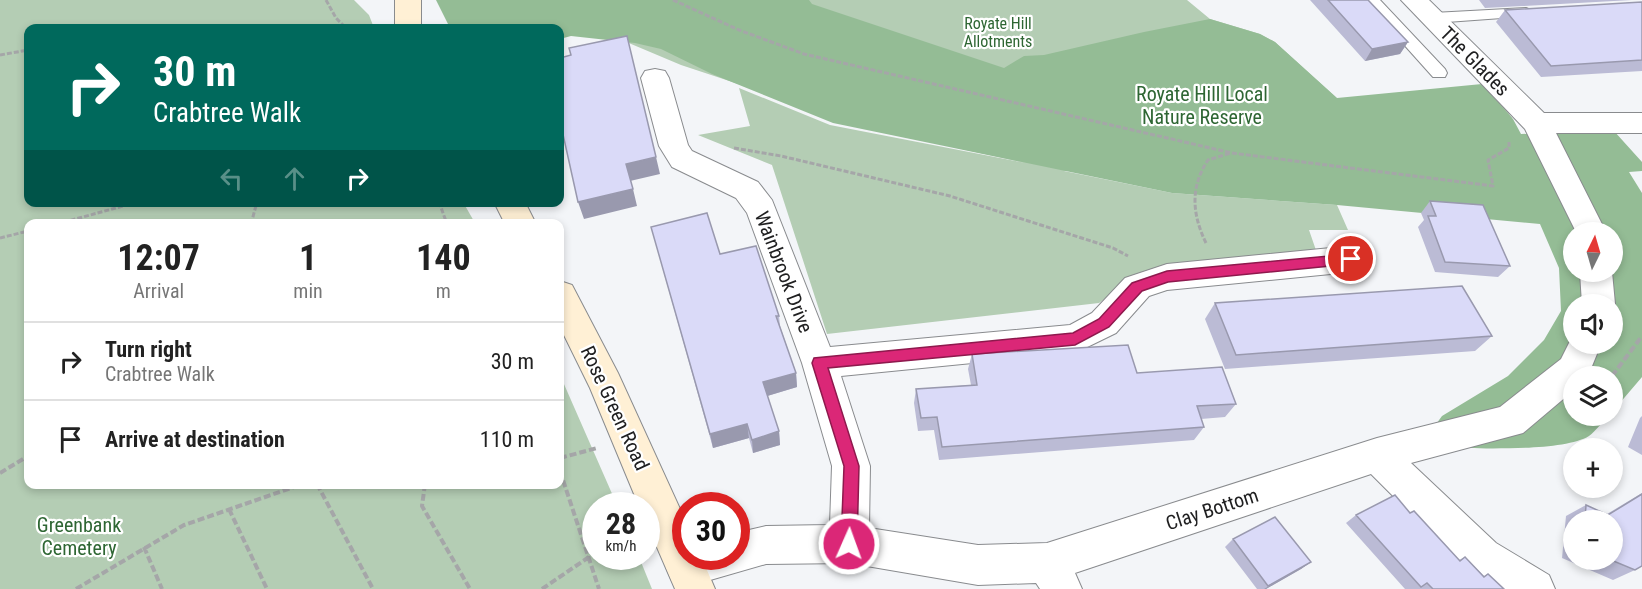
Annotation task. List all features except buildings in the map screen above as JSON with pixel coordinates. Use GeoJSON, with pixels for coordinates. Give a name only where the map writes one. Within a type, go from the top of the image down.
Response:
{"type":"FeatureCollection","features":[{"type":"Feature","properties":{"kind":"main road"},"geometry":{"type":"LineString","coordinates":[[408,0],[408,24]]}},
{"type":"Feature","properties":{"kind":"main road","name":"Rose Green Road"},"geometry":{"type":"LineString","coordinates":[[564,303],[606,384],[691,578]]}},
{"type":"Feature","properties":{"kind":"street","name":"The Glades"},"geometry":{"type":"LineString","coordinates":[[1424,9],[1536,123]]}},
{"type":"Feature","properties":{"kind":"street","name":"Wainbrook Drive"},"geometry":{"type":"LineString","coordinates":[[655,78],[674,146],[682,159],[747,190],[761,208],[819,363],[851,466],[849,544]]}},
{"type":"Feature","properties":{"kind":"street"},"geometry":{"type":"LineString","coordinates":[[1586,222],[1536,123],[1642,123]]}},
{"type":"Feature","properties":{"kind":"street"},"geometry":{"type":"LineString","coordinates":[[819,363],[1075,339],[1104,323],[1137,287],[1167,277],[1351,259]]}},
{"type":"Feature","properties":{"kind":"street","name":"Clay Bottom"},"geometry":{"type":"LineString","coordinates":[[750,549],[766,545],[849,544],[1054,576],[1377,455],[1510,421],[1574,369],[1580,354]]}},
{"type":"Feature","properties":{"kind":"street"},"geometry":{"type":"LineString","coordinates":[[1377,455],[1482,557],[1535,589]]}},
{"type":"Feature","properties":{"kind":"lane"},"geometry":{"type":"LineString","coordinates":[[1372,0],[1439,73]]}},
{"type":"Feature","properties":{"kind":"lane"},"geometry":{"type":"LineString","coordinates":[[1424,9],[1537,12]]}},
{"type":"Feature","properties":{"kind":"path"},"geometry":{"type":"LineString","coordinates":[[326,0],[342,24]]}},
{"type":"Feature","properties":{"kind":"path"},"geometry":{"type":"LineString","coordinates":[[673,0],[739,30],[804,54],[1232,153],[1493,186],[1488,160]]}},
{"type":"Feature","properties":{"kind":"path"},"geometry":{"type":"LineString","coordinates":[[0,55],[24,51]]}},
{"type":"Feature","properties":{"kind":"path"},"geometry":{"type":"LineString","coordinates":[[729,147],[781,156],[950,196],[1113,248],[1167,277]]}},
{"type":"Feature","properties":{"kind":"path"},"geometry":{"type":"LineString","coordinates":[[1224,272],[1202,237],[1195,197],[1198,176],[1208,160],[1232,153]]}},
{"type":"Feature","properties":{"kind":"path"},"geometry":{"type":"LineString","coordinates":[[75,219],[120,207]]}},
{"type":"Feature","properties":{"kind":"path"},"geometry":{"type":"LineString","coordinates":[[0,238],[24,232]]}},
{"type":"Feature","properties":{"kind":"path"},"geometry":{"type":"LineString","coordinates":[[1620,366],[1642,336]]}},
{"type":"Feature","properties":{"kind":"path"},"geometry":{"type":"LineString","coordinates":[[0,472],[24,458]]}},
{"type":"Feature","properties":{"kind":"path"},"geometry":{"type":"LineString","coordinates":[[564,483],[582,536]]}},
{"type":"Feature","properties":{"kind":"path"},"geometry":{"type":"LineString","coordinates":[[76,589],[184,525],[288,489]]}},
{"type":"Feature","properties":{"kind":"path"},"geometry":{"type":"LineString","coordinates":[[320,489],[374,589]]}},
{"type":"Feature","properties":{"kind":"path"},"geometry":{"type":"LineString","coordinates":[[424,489],[422,506],[470,589]]}},
{"type":"Feature","properties":{"kind":"path"},"geometry":{"type":"LineString","coordinates":[[229,509],[267,589]]}},
{"type":"Feature","properties":{"kind":"path"},"geometry":{"type":"LineString","coordinates":[[144,547],[162,589]]}},
{"type":"Feature","properties":{"kind":"path"},"geometry":{"type":"LineString","coordinates":[[542,589],[582,562]]}},
{"type":"Feature","properties":{"kind":"path"},"geometry":{"type":"LineString","coordinates":[[593,570],[599,589]]}},
{"type":"Feature","properties":{"kind":"green space","name":"Greenbank Cemetery"},"geometry":{"type":"Polygon","coordinates":[[[0,0],[354,0],[369,15],[372,24],[24,24],[24,207],[466,207],[473,219],[24,219],[24,489],[564,489],[564,384],[611,492],[582,492],[582,570],[644,570],[652,589],[0,589],[0,0]]]}},
{"type":"Feature","properties":{"kind":"green space","name":"Royate Hill Local Nature Reserve"},"geometry":{"type":"Polygon","coordinates":[[[436,0],[809,0],[812,4],[1004,68],[1024,56],[1044,55],[1210,19],[1260,34],[1275,42],[1337,98],[1482,84],[1513,119],[1521,134],[1614,131],[1642,162],[1642,171],[1629,172],[1642,193],[1642,377],[1623,399],[1623,366],[1563,366],[1563,426],[1599,426],[1592,434],[1584,438],[1563,438],[1563,444],[1541,447],[1448,448],[1434,427],[1442,416],[1508,376],[1544,340],[1561,311],[1559,268],[1540,224],[1337,205],[1172,193],[833,123],[712,74],[661,49],[635,43],[571,36],[564,38],[564,24],[448,24],[436,0]]]}},
{"type":"Feature","properties":{"kind":"green space","name":"Royate Hill Allotments"},"geometry":{"type":"Polygon","coordinates":[[[508,0],[1187,0],[1210,19],[1260,34],[1275,42],[1340,101],[1491,98],[1501,103],[1512,118],[1064,171],[1172,193],[1337,205],[1348,230],[1309,230],[1318,256],[1273,262],[1178,262],[1135,276],[1099,303],[827,334],[772,165],[698,135],[750,126],[739,88],[830,125],[1026,163],[861,127],[681,65],[624,41],[508,0]]]}},
{"type":"Feature","properties":{"kind":"route"},"geometry":{"type":"LineString","coordinates":[[849,544],[851,466],[819,363],[1075,339],[1104,323],[1137,287],[1167,277],[1351,259]]}}]}
